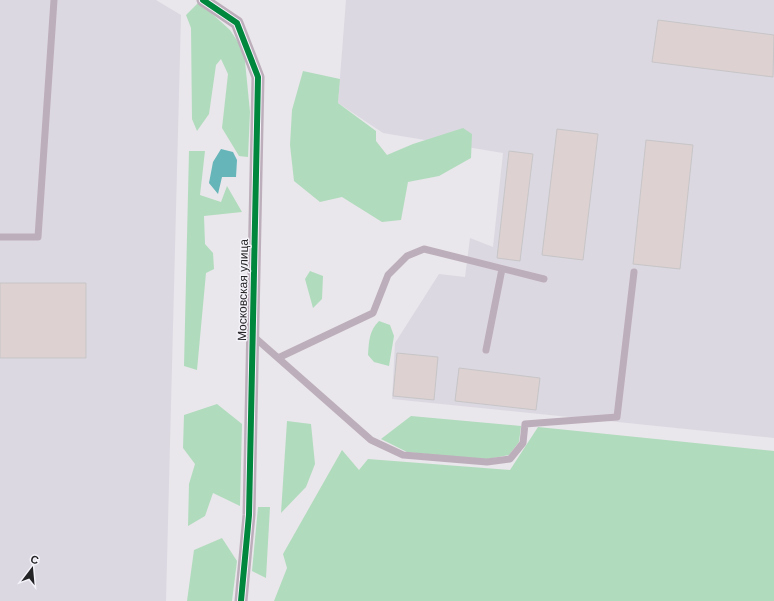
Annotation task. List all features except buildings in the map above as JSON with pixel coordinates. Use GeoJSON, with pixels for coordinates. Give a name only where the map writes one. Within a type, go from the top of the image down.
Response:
{"type":"FeatureCollection","features":[{"type":"Feature","properties":{"kind":"street","name":"Московская улица"},"geometry":{"type":"LineString","coordinates":[[209,2],[237,23],[258,77],[248,515],[241,601]]}},
{"type":"Feature","properties":{"kind":"lane"},"geometry":{"type":"LineString","coordinates":[[0,237],[38,237],[54,0]]}},
{"type":"Feature","properties":{"kind":"lane"},"geometry":{"type":"LineString","coordinates":[[278,358],[373,313],[388,275],[407,256],[424,249],[544,279]]}},
{"type":"Feature","properties":{"kind":"lane"},"geometry":{"type":"LineString","coordinates":[[486,350],[502,269]]}},
{"type":"Feature","properties":{"kind":"lane"},"geometry":{"type":"LineString","coordinates":[[253,336],[371,440],[403,455],[487,462],[510,459],[523,443],[525,424],[617,417],[634,272]]}},
{"type":"Feature","properties":{"kind":"shaded area"},"geometry":{"type":"Polygon","coordinates":[[[0,0],[156,0],[181,15],[166,601],[0,601],[0,0]]]}},
{"type":"Feature","properties":{"kind":"shaded area"},"geometry":{"type":"Polygon","coordinates":[[[346,0],[774,0],[774,438],[392,399],[395,343],[439,274],[465,277],[470,238],[493,247],[503,153],[383,133],[338,103],[346,0]]]}},
{"type":"Feature","properties":{"kind":"green space"},"geometry":{"type":"Polygon","coordinates":[[[199,2],[230,30],[244,51],[250,112],[248,157],[239,156],[222,128],[228,74],[221,59],[216,65],[209,114],[197,131],[192,119],[191,28],[186,15],[199,2]]]}},
{"type":"Feature","properties":{"kind":"green space"},"geometry":{"type":"Polygon","coordinates":[[[303,71],[340,79],[338,103],[376,131],[376,141],[387,155],[413,144],[463,128],[472,134],[471,158],[439,176],[408,182],[401,220],[382,222],[342,197],[320,202],[294,181],[290,145],[292,110],[303,71]]]}},
{"type":"Feature","properties":{"kind":"green space"},"geometry":{"type":"Polygon","coordinates":[[[189,151],[205,151],[200,195],[221,202],[227,186],[242,212],[204,216],[205,244],[213,253],[214,269],[206,273],[197,370],[184,366],[189,151]]]}},
{"type":"Feature","properties":{"kind":"green space"},"geometry":{"type":"Polygon","coordinates":[[[310,271],[323,276],[322,299],[313,308],[305,279],[310,271]]]}},
{"type":"Feature","properties":{"kind":"green space"},"geometry":{"type":"Polygon","coordinates":[[[379,321],[390,325],[394,336],[389,366],[374,362],[368,355],[371,332],[379,321]]]}},
{"type":"Feature","properties":{"kind":"green space"},"geometry":{"type":"Polygon","coordinates":[[[217,404],[242,424],[240,506],[213,493],[205,516],[188,526],[189,484],[195,464],[183,448],[184,415],[217,404]]]}},
{"type":"Feature","properties":{"kind":"green space"},"geometry":{"type":"Polygon","coordinates":[[[411,416],[521,426],[519,442],[509,455],[483,460],[407,452],[381,439],[411,416]]]}},
{"type":"Feature","properties":{"kind":"green space"},"geometry":{"type":"Polygon","coordinates":[[[287,421],[311,424],[315,464],[306,487],[281,513],[287,421]]]}},
{"type":"Feature","properties":{"kind":"green space"},"geometry":{"type":"Polygon","coordinates":[[[538,427],[774,451],[774,601],[274,601],[287,568],[283,554],[342,450],[359,470],[368,459],[510,470],[538,427]]]}},
{"type":"Feature","properties":{"kind":"green space"},"geometry":{"type":"Polygon","coordinates":[[[258,507],[270,507],[266,578],[252,571],[258,507]]]}},
{"type":"Feature","properties":{"kind":"green space"},"geometry":{"type":"Polygon","coordinates":[[[222,538],[237,561],[232,601],[187,601],[194,550],[222,538]]]}},
{"type":"Feature","properties":{"kind":"water"},"geometry":{"type":"Polygon","coordinates":[[[221,149],[233,152],[237,160],[236,177],[222,177],[218,194],[209,183],[213,162],[221,149]]]}},
{"type":"Feature","properties":{"kind":"cycle path"},"geometry":{"type":"LineString","coordinates":[[203,0],[237,23],[258,77],[249,515],[241,601]]}}]}
